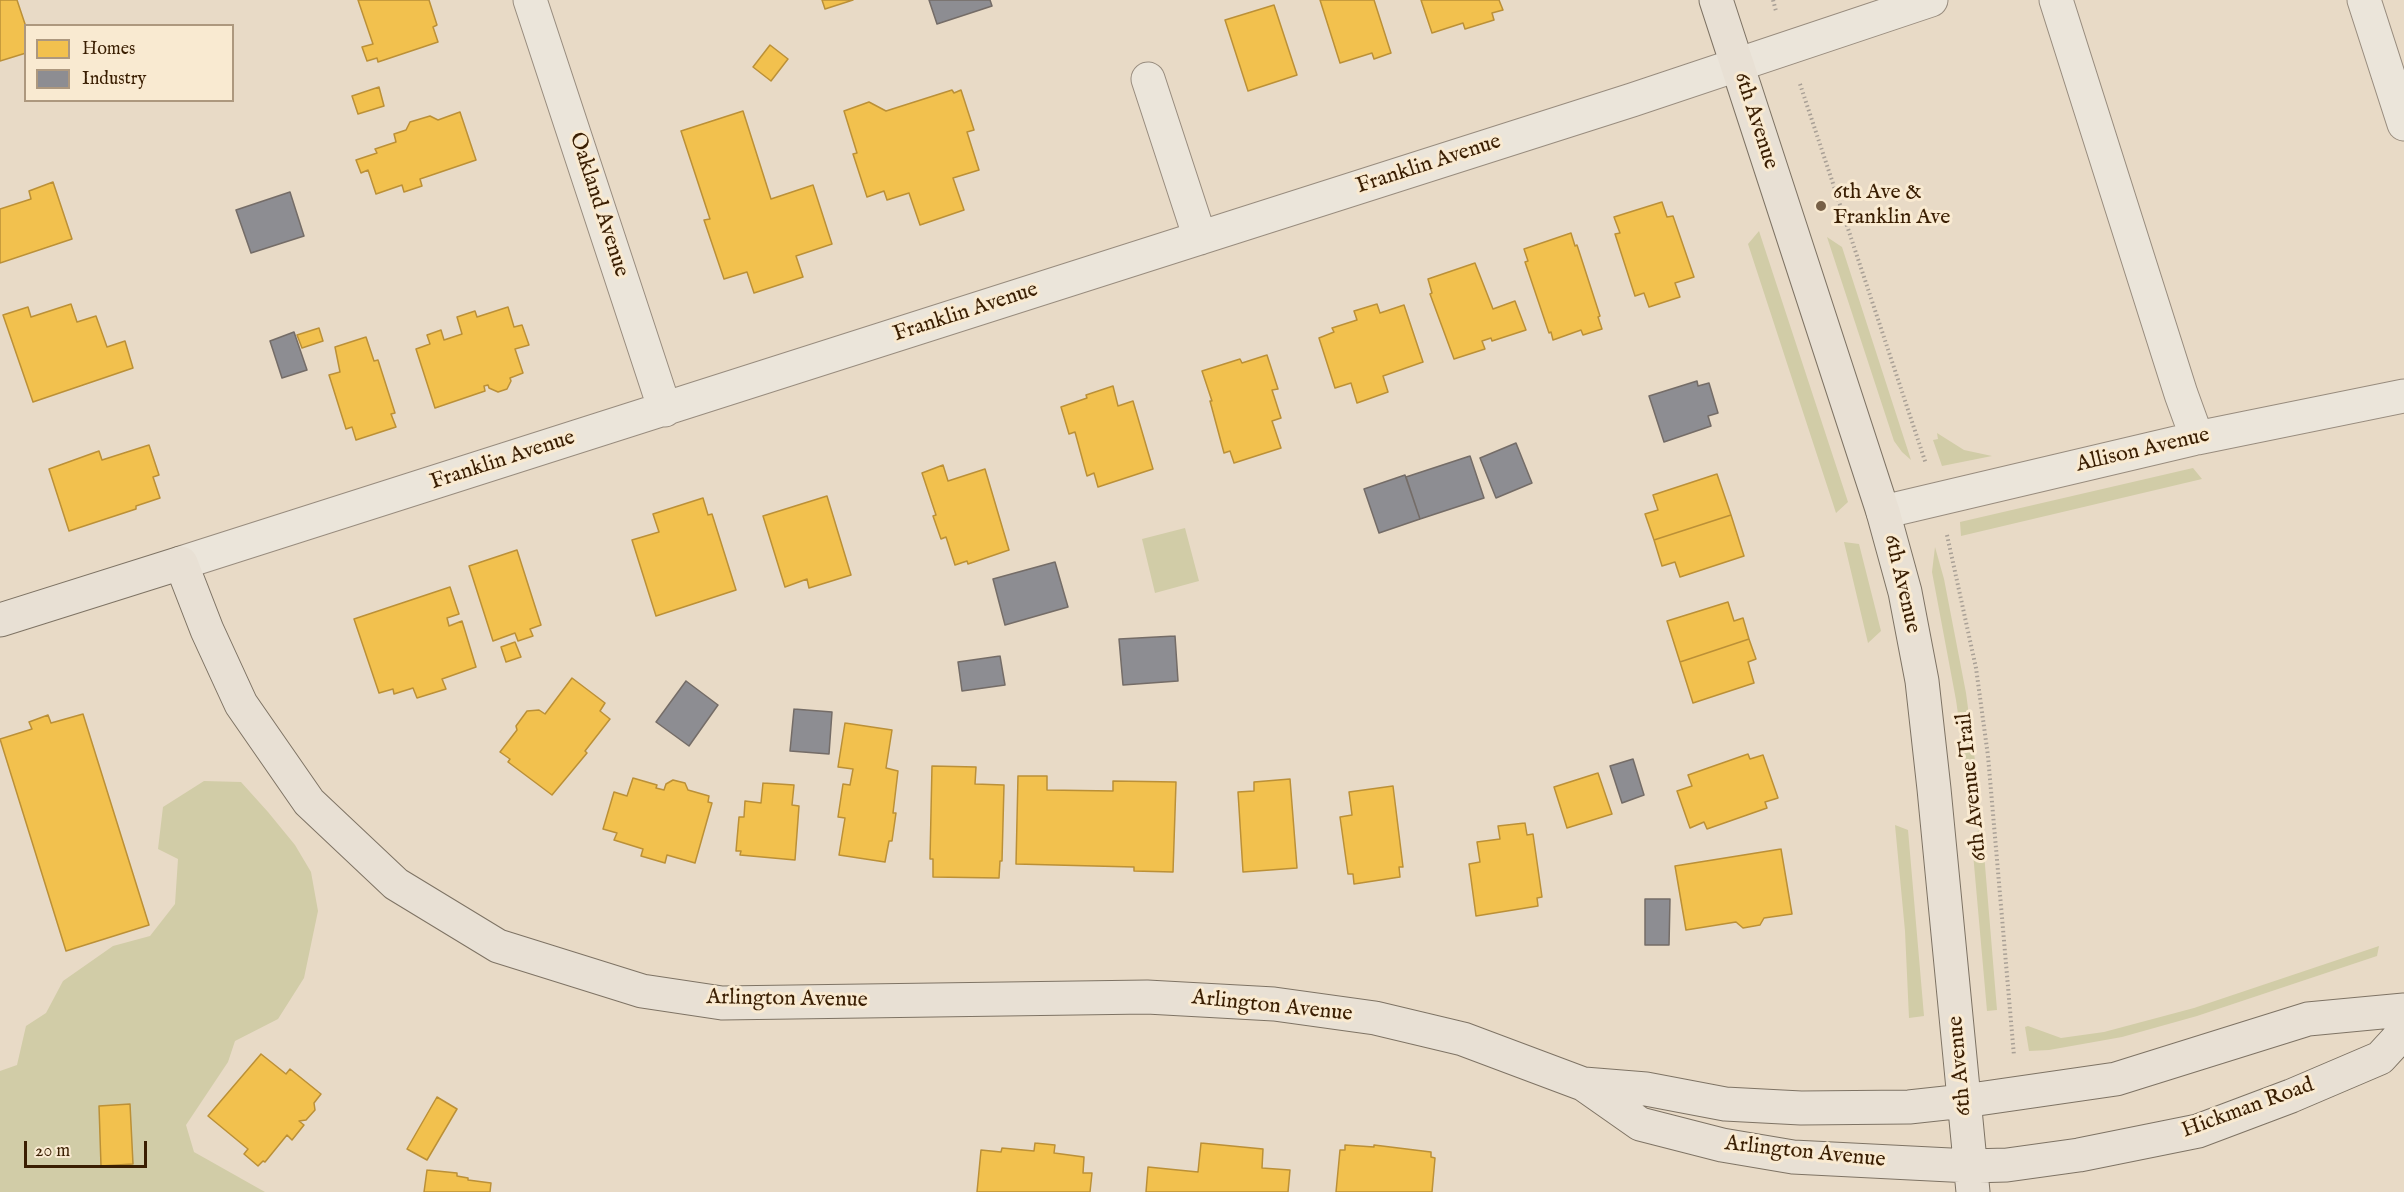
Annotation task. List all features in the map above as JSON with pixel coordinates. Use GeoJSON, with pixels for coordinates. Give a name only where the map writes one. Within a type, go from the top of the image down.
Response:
{"type":"FeatureCollection","features":[{"type":"Feature","properties":{"kind":"main road","name":"6th Avenue"},"geometry":{"type":"LineString","coordinates":[[1716,0],[1883,512],[1905,592],[1922,681],[1971,1179]]}},
{"type":"Feature","properties":{"kind":"main road","name":"Franklin Avenue"},"geometry":{"type":"LineString","coordinates":[[0,620],[181,563]]}},
{"type":"Feature","properties":{"kind":"main road","name":"Arlington Avenue"},"geometry":{"type":"LineString","coordinates":[[181,563],[207,630],[241,704],[309,802],[396,884],[498,946],[642,991],[722,1003],[1147,997],[1274,1004],[1375,1018],[1463,1039],[1582,1084],[1640,1124],[1722,1145],[1793,1157],[1971,1179]]}},
{"type":"Feature","properties":{"kind":"main road"},"geometry":{"type":"LineString","coordinates":[[1964,1101],[2116,1079],[2308,1019],[2404,1010]]}},
{"type":"Feature","properties":{"kind":"main road","name":"Hickman Road"},"geometry":{"type":"LineString","coordinates":[[1971,1179],[2007,1165],[2079,1155],[2198,1131],[2291,1096],[2380,1058],[2404,1032]]}},
{"type":"Feature","properties":{"kind":"main road","name":"Arlington Avenue"},"geometry":{"type":"LineString","coordinates":[[1582,1084],[1646,1089],[1725,1104],[1790,1108],[1909,1107],[1964,1101]]}},
{"type":"Feature","properties":{"kind":"street","name":"Oakland Avenue"},"geometry":{"type":"LineString","coordinates":[[530,0],[665,410]]}},
{"type":"Feature","properties":{"kind":"street","name":"Franklin Avenue"},"geometry":{"type":"LineString","coordinates":[[181,563],[1737,66],[1931,0]]}},
{"type":"Feature","properties":{"kind":"street"},"geometry":{"type":"LineString","coordinates":[[2056,0],[2197,438]]}},
{"type":"Feature","properties":{"kind":"street"},"geometry":{"type":"LineString","coordinates":[[2364,0],[2404,124]]}},
{"type":"Feature","properties":{"kind":"street"},"geometry":{"type":"LineString","coordinates":[[1148,79],[1200,238]]}},
{"type":"Feature","properties":{"kind":"street","name":"Allison Avenue"},"geometry":{"type":"LineString","coordinates":[[1883,512],[2197,438],[2404,396]]}},
{"type":"Feature","properties":{"kind":"path"},"geometry":{"type":"LineString","coordinates":[[1773,0],[1777,13]]}},
{"type":"Feature","properties":{"kind":"path"},"geometry":{"type":"LineString","coordinates":[[1799,80],[1926,465]]}},
{"type":"Feature","properties":{"kind":"path","name":"6th Avenue Trail"},"geometry":{"type":"LineString","coordinates":[[1946,530],[1969,635],[1986,736],[2011,1044]]}},
{"type":"Feature","properties":{"kind":"shaded area"},"geometry":{"type":"Polygon","coordinates":[[[1759,231],[1848,502],[1836,513],[1748,244],[1759,231]]]}},
{"type":"Feature","properties":{"kind":"shaded area"},"geometry":{"type":"Polygon","coordinates":[[[1827,237],[1842,247],[1911,460],[1894,441],[1827,237]]]}},
{"type":"Feature","properties":{"kind":"shaded area"},"geometry":{"type":"Polygon","coordinates":[[[1937,433],[1964,450],[1992,456],[1942,466],[1933,440],[1938,439],[1937,433]]]}},
{"type":"Feature","properties":{"kind":"shaded area"},"geometry":{"type":"Polygon","coordinates":[[[2193,468],[2202,479],[1961,536],[1960,522],[2193,468]]]}},
{"type":"Feature","properties":{"kind":"shaded area"},"geometry":{"type":"Polygon","coordinates":[[[1185,528],[1199,581],[1155,593],[1142,539],[1185,528]]]}},
{"type":"Feature","properties":{"kind":"shaded area"},"geometry":{"type":"Polygon","coordinates":[[[1844,542],[1859,544],[1881,631],[1868,643],[1844,542]]]}},
{"type":"Feature","properties":{"kind":"shaded area"},"geometry":{"type":"Polygon","coordinates":[[[1935,547],[1944,579],[1966,693],[1978,783],[1969,779],[1966,770],[1956,700],[1932,572],[1935,547]]]}},
{"type":"Feature","properties":{"kind":"shaded area"},"geometry":{"type":"Polygon","coordinates":[[[204,781],[241,782],[268,812],[295,845],[311,872],[318,911],[304,978],[278,1019],[235,1041],[228,1062],[186,1125],[194,1152],[265,1192],[0,1192],[0,1071],[17,1065],[26,1026],[46,1013],[63,981],[113,946],[150,936],[175,904],[178,859],[158,849],[163,807],[204,781]]]}},
{"type":"Feature","properties":{"kind":"shaded area"},"geometry":{"type":"Polygon","coordinates":[[[1895,825],[1908,830],[1924,1016],[1909,1018],[1905,931],[1895,825]]]}},
{"type":"Feature","properties":{"kind":"shaded area"},"geometry":{"type":"Polygon","coordinates":[[[1982,829],[1997,1010],[1987,1011],[1972,842],[1974,833],[1982,829]]]}},
{"type":"Feature","properties":{"kind":"shaded area"},"geometry":{"type":"Polygon","coordinates":[[[2379,946],[2377,956],[2197,1016],[2122,1037],[2049,1050],[2029,1051],[2025,1027],[2028,1026],[2061,1038],[2104,1032],[2194,1008],[2379,946]]]}},
{"type":"Feature","properties":{"kind":"building: Homes"},"geometry":{"type":"Polygon","coordinates":[[[0,0],[17,0],[25,24],[24,54],[0,61],[0,0]]]}},
{"type":"Feature","properties":{"kind":"building: Homes"},"geometry":{"type":"Polygon","coordinates":[[[358,0],[429,0],[437,25],[433,27],[438,42],[378,62],[377,58],[367,61],[362,47],[373,44],[358,0]]]}},
{"type":"Feature","properties":{"kind":"building: Homes"},"geometry":{"type":"Polygon","coordinates":[[[822,0],[853,0],[825,9],[822,0]]]}},
{"type":"Feature","properties":{"kind":"building: Homes"},"geometry":{"type":"Polygon","coordinates":[[[1320,0],[1374,0],[1391,53],[1374,59],[1372,53],[1340,63],[1320,0]]]}},
{"type":"Feature","properties":{"kind":"building: Homes"},"geometry":{"type":"Polygon","coordinates":[[[1421,0],[1499,0],[1503,10],[1492,13],[1494,20],[1465,29],[1463,23],[1432,33],[1421,0]]]}},
{"type":"Feature","properties":{"kind":"building: Homes"},"geometry":{"type":"Polygon","coordinates":[[[1274,5],[1297,75],[1248,91],[1225,20],[1274,5]]]}},
{"type":"Feature","properties":{"kind":"building: Homes"},"geometry":{"type":"Polygon","coordinates":[[[770,45],[788,59],[771,81],[753,67],[770,45]]]}},
{"type":"Feature","properties":{"kind":"building: Homes"},"geometry":{"type":"Polygon","coordinates":[[[379,87],[384,106],[358,114],[352,96],[379,87]]]}},
{"type":"Feature","properties":{"kind":"building: Homes"},"geometry":{"type":"Polygon","coordinates":[[[952,90],[954,93],[961,90],[974,130],[967,132],[979,170],[953,178],[964,210],[920,225],[909,193],[887,200],[884,191],[867,197],[853,154],[857,153],[844,111],[869,102],[886,111],[952,90]]]}},
{"type":"Feature","properties":{"kind":"building: Homes"},"geometry":{"type":"Polygon","coordinates":[[[743,111],[771,199],[813,185],[832,244],[796,256],[803,277],[754,293],[747,272],[724,279],[704,220],[710,219],[681,131],[743,111]]]}},
{"type":"Feature","properties":{"kind":"building: Homes"},"geometry":{"type":"Polygon","coordinates":[[[460,112],[476,160],[420,179],[422,186],[404,192],[402,185],[376,194],[368,170],[361,173],[356,160],[377,153],[375,149],[396,142],[394,134],[406,130],[410,122],[430,116],[438,120],[460,112]]]}},
{"type":"Feature","properties":{"kind":"building: Homes"},"geometry":{"type":"Polygon","coordinates":[[[53,182],[72,239],[0,263],[0,209],[31,199],[29,191],[53,182]]]}},
{"type":"Feature","properties":{"kind":"building: Homes"},"geometry":{"type":"Polygon","coordinates":[[[1662,202],[1667,217],[1673,216],[1694,277],[1675,283],[1680,297],[1649,307],[1644,293],[1635,296],[1615,234],[1620,233],[1614,217],[1662,202]]]}},
{"type":"Feature","properties":{"kind":"building: Homes"},"geometry":{"type":"Polygon","coordinates":[[[1571,233],[1600,316],[1598,317],[1602,329],[1583,335],[1581,330],[1553,340],[1525,262],[1528,261],[1524,249],[1571,233]]]}},
{"type":"Feature","properties":{"kind":"building: Homes"},"geometry":{"type":"Polygon","coordinates":[[[1475,263],[1493,309],[1515,301],[1526,330],[1492,341],[1491,338],[1482,341],[1485,349],[1454,359],[1430,294],[1432,293],[1428,279],[1475,263]]]}},
{"type":"Feature","properties":{"kind":"building: Homes"},"geometry":{"type":"Polygon","coordinates":[[[71,304],[77,322],[96,316],[107,347],[125,341],[133,368],[33,402],[3,315],[28,307],[31,317],[71,304]]]}},
{"type":"Feature","properties":{"kind":"building: Homes"},"geometry":{"type":"Polygon","coordinates":[[[1377,304],[1380,313],[1404,305],[1423,362],[1383,376],[1388,392],[1357,403],[1351,383],[1335,388],[1319,338],[1334,332],[1332,328],[1357,320],[1354,311],[1377,304]]]}},
{"type":"Feature","properties":{"kind":"building: Homes"},"geometry":{"type":"Polygon","coordinates":[[[508,307],[514,327],[522,325],[529,345],[515,349],[523,373],[510,378],[507,389],[498,392],[489,388],[488,385],[484,386],[485,391],[435,408],[416,349],[430,344],[427,335],[441,330],[444,340],[462,334],[457,317],[475,311],[477,317],[508,307]]]}},
{"type":"Feature","properties":{"kind":"building: Homes"},"geometry":{"type":"Polygon","coordinates":[[[319,328],[323,341],[302,348],[297,335],[319,328]]]}},
{"type":"Feature","properties":{"kind":"building: Homes"},"geometry":{"type":"Polygon","coordinates":[[[366,337],[374,361],[378,360],[395,413],[391,414],[396,427],[356,440],[352,427],[346,429],[329,375],[340,372],[335,347],[366,337]]]}},
{"type":"Feature","properties":{"kind":"building: Homes"},"geometry":{"type":"Polygon","coordinates":[[[1267,355],[1278,389],[1272,390],[1281,418],[1272,421],[1281,448],[1234,463],[1230,451],[1224,453],[1210,401],[1212,401],[1202,371],[1240,359],[1242,363],[1267,355]]]}},
{"type":"Feature","properties":{"kind":"building: Homes"},"geometry":{"type":"Polygon","coordinates":[[[1113,386],[1118,406],[1133,401],[1153,469],[1098,487],[1094,473],[1087,476],[1075,432],[1069,434],[1061,407],[1113,386]]]}},
{"type":"Feature","properties":{"kind":"building: Homes"},"geometry":{"type":"Polygon","coordinates":[[[149,445],[159,475],[153,477],[160,498],[136,506],[136,509],[69,531],[49,469],[99,451],[102,460],[149,445]]]}},
{"type":"Feature","properties":{"kind":"building: Homes"},"geometry":{"type":"Polygon","coordinates":[[[943,465],[948,481],[985,469],[1009,550],[968,564],[967,561],[955,565],[946,537],[941,539],[933,516],[936,515],[922,473],[943,465]]]}},
{"type":"Feature","properties":{"kind":"building: Homes"},"geometry":{"type":"Polygon","coordinates":[[[1717,474],[1731,515],[1654,540],[1645,514],[1658,510],[1653,495],[1717,474]]]}},
{"type":"Feature","properties":{"kind":"building: Homes"},"geometry":{"type":"Polygon","coordinates":[[[827,496],[851,575],[809,588],[807,579],[785,587],[763,516],[827,496]]]}},
{"type":"Feature","properties":{"kind":"building: Homes"},"geometry":{"type":"Polygon","coordinates":[[[703,498],[708,515],[712,514],[736,590],[656,616],[632,540],[659,532],[653,514],[703,498]]]}},
{"type":"Feature","properties":{"kind":"building: Homes"},"geometry":{"type":"Polygon","coordinates":[[[1731,515],[1744,556],[1680,577],[1675,562],[1662,566],[1654,540],[1731,515]]]}},
{"type":"Feature","properties":{"kind":"building: Homes"},"geometry":{"type":"Polygon","coordinates":[[[517,550],[541,625],[530,629],[533,636],[518,641],[515,633],[493,641],[469,566],[517,550]]]}},
{"type":"Feature","properties":{"kind":"building: Homes"},"geometry":{"type":"Polygon","coordinates":[[[450,587],[459,614],[447,618],[449,626],[462,621],[476,667],[442,679],[446,689],[417,698],[413,688],[394,694],[393,689],[379,693],[354,619],[450,587]]]}},
{"type":"Feature","properties":{"kind":"building: Homes"},"geometry":{"type":"Polygon","coordinates":[[[1728,602],[1734,621],[1743,618],[1749,639],[1680,662],[1667,621],[1728,602]]]}},
{"type":"Feature","properties":{"kind":"building: Homes"},"geometry":{"type":"Polygon","coordinates":[[[1749,639],[1756,659],[1748,662],[1754,683],[1693,703],[1680,662],[1749,639]]]}},
{"type":"Feature","properties":{"kind":"building: Homes"},"geometry":{"type":"Polygon","coordinates":[[[515,642],[521,657],[506,662],[501,647],[515,642]]]}},
{"type":"Feature","properties":{"kind":"building: Homes"},"geometry":{"type":"Polygon","coordinates":[[[572,678],[605,703],[600,711],[610,719],[585,751],[587,753],[552,795],[508,762],[510,759],[500,752],[517,730],[516,726],[527,711],[539,710],[545,714],[572,678]]]}},
{"type":"Feature","properties":{"kind":"building: Homes"},"geometry":{"type":"Polygon","coordinates":[[[83,714],[149,925],[66,951],[0,739],[32,729],[29,722],[48,715],[51,723],[83,714]]]}},
{"type":"Feature","properties":{"kind":"building: Homes"},"geometry":{"type":"Polygon","coordinates":[[[845,723],[892,730],[886,768],[898,771],[893,813],[896,813],[892,841],[889,841],[885,862],[839,855],[845,818],[838,817],[843,784],[850,785],[853,769],[838,767],[845,723]]]}},
{"type":"Feature","properties":{"kind":"building: Homes"},"geometry":{"type":"Polygon","coordinates":[[[1748,754],[1750,759],[1763,755],[1778,798],[1765,802],[1767,808],[1707,829],[1704,822],[1690,828],[1677,791],[1692,786],[1688,775],[1748,754]]]}},
{"type":"Feature","properties":{"kind":"building: Homes"},"geometry":{"type":"Polygon","coordinates":[[[932,766],[976,767],[975,784],[1004,785],[1002,861],[1000,861],[999,878],[933,877],[933,859],[930,859],[932,766]]]}},
{"type":"Feature","properties":{"kind":"building: Homes"},"geometry":{"type":"Polygon","coordinates":[[[1598,773],[1612,814],[1567,828],[1554,787],[1598,773]]]}},
{"type":"Feature","properties":{"kind":"building: Homes"},"geometry":{"type":"Polygon","coordinates":[[[1018,776],[1047,776],[1047,790],[1113,791],[1113,781],[1176,782],[1173,872],[1134,871],[1134,867],[1016,864],[1018,776]]]}},
{"type":"Feature","properties":{"kind":"building: Homes"},"geometry":{"type":"Polygon","coordinates":[[[633,778],[657,785],[656,788],[664,790],[666,784],[673,780],[685,783],[688,790],[709,796],[708,802],[712,803],[695,863],[667,855],[665,863],[641,856],[643,849],[614,840],[617,833],[603,829],[614,792],[627,796],[633,778]]]}},
{"type":"Feature","properties":{"kind":"building: Homes"},"geometry":{"type":"Polygon","coordinates":[[[1290,779],[1297,868],[1243,872],[1238,792],[1254,791],[1254,782],[1290,779]]]}},
{"type":"Feature","properties":{"kind":"building: Homes"},"geometry":{"type":"Polygon","coordinates":[[[763,783],[794,785],[792,805],[799,806],[795,860],[740,855],[741,851],[736,851],[739,817],[744,817],[745,801],[761,803],[763,783]]]}},
{"type":"Feature","properties":{"kind":"building: Homes"},"geometry":{"type":"Polygon","coordinates":[[[1393,786],[1403,867],[1399,867],[1400,877],[1354,884],[1353,874],[1348,874],[1340,817],[1352,815],[1349,792],[1393,786]]]}},
{"type":"Feature","properties":{"kind":"building: Homes"},"geometry":{"type":"Polygon","coordinates":[[[1525,823],[1527,835],[1533,834],[1542,897],[1537,898],[1538,906],[1476,916],[1469,864],[1480,862],[1477,842],[1500,839],[1498,826],[1525,823]]]}},
{"type":"Feature","properties":{"kind":"building: Homes"},"geometry":{"type":"Polygon","coordinates":[[[1781,849],[1792,914],[1764,918],[1760,925],[1743,928],[1736,922],[1686,930],[1675,866],[1781,849]]]}},
{"type":"Feature","properties":{"kind":"building: Homes"},"geometry":{"type":"Polygon","coordinates":[[[261,1054],[286,1074],[290,1069],[321,1094],[314,1103],[315,1110],[306,1120],[299,1121],[304,1125],[292,1140],[287,1135],[265,1162],[263,1161],[258,1166],[244,1154],[248,1149],[208,1116],[261,1054]]]}},
{"type":"Feature","properties":{"kind":"building: Homes"},"geometry":{"type":"Polygon","coordinates":[[[437,1097],[457,1109],[427,1160],[407,1149],[437,1097]]]}},
{"type":"Feature","properties":{"kind":"building: Homes"},"geometry":{"type":"Polygon","coordinates":[[[130,1104],[133,1164],[101,1166],[99,1106],[130,1104]]]}},
{"type":"Feature","properties":{"kind":"building: Homes"},"geometry":{"type":"Polygon","coordinates":[[[1035,1143],[1055,1145],[1054,1153],[1084,1157],[1083,1173],[1092,1173],[1090,1192],[977,1192],[981,1150],[1001,1152],[1002,1148],[1034,1151],[1035,1143]]]}},
{"type":"Feature","properties":{"kind":"building: Homes"},"geometry":{"type":"Polygon","coordinates":[[[1201,1143],[1263,1149],[1262,1168],[1290,1170],[1288,1192],[1146,1192],[1148,1167],[1198,1172],[1201,1143]]]}},
{"type":"Feature","properties":{"kind":"building: Homes"},"geometry":{"type":"Polygon","coordinates":[[[1345,1145],[1374,1147],[1374,1145],[1431,1152],[1431,1157],[1435,1158],[1432,1192],[1336,1192],[1340,1150],[1345,1150],[1345,1145]]]}},
{"type":"Feature","properties":{"kind":"building: Homes"},"geometry":{"type":"Polygon","coordinates":[[[427,1170],[457,1173],[457,1176],[468,1178],[468,1180],[491,1183],[490,1192],[424,1192],[427,1170]]]}},
{"type":"Feature","properties":{"kind":"building: Industry"},"geometry":{"type":"Polygon","coordinates":[[[929,0],[990,0],[992,6],[937,24],[929,0]]]}},
{"type":"Feature","properties":{"kind":"building: Industry"},"geometry":{"type":"Polygon","coordinates":[[[290,192],[304,236],[251,253],[236,210],[290,192]]]}},
{"type":"Feature","properties":{"kind":"building: Industry"},"geometry":{"type":"Polygon","coordinates":[[[294,332],[307,370],[282,378],[270,341],[294,332]]]}},
{"type":"Feature","properties":{"kind":"building: Industry"},"geometry":{"type":"Polygon","coordinates":[[[1697,381],[1698,386],[1709,383],[1718,413],[1708,416],[1711,426],[1664,442],[1649,396],[1697,381]]]}},
{"type":"Feature","properties":{"kind":"building: Industry"},"geometry":{"type":"Polygon","coordinates":[[[1516,443],[1532,483],[1496,498],[1480,458],[1516,443]]]}},
{"type":"Feature","properties":{"kind":"building: Industry"},"geometry":{"type":"Polygon","coordinates":[[[1470,456],[1484,498],[1420,519],[1406,477],[1470,456]]]}},
{"type":"Feature","properties":{"kind":"building: Industry"},"geometry":{"type":"Polygon","coordinates":[[[1405,475],[1420,519],[1379,533],[1364,489],[1405,475]]]}},
{"type":"Feature","properties":{"kind":"building: Industry"},"geometry":{"type":"Polygon","coordinates":[[[1055,562],[1068,607],[1005,625],[993,579],[1055,562]]]}},
{"type":"Feature","properties":{"kind":"building: Industry"},"geometry":{"type":"Polygon","coordinates":[[[1175,636],[1178,681],[1123,685],[1119,639],[1175,636]]]}},
{"type":"Feature","properties":{"kind":"building: Industry"},"geometry":{"type":"Polygon","coordinates":[[[1000,656],[1005,685],[962,691],[958,662],[1000,656]]]}},
{"type":"Feature","properties":{"kind":"building: Industry"},"geometry":{"type":"Polygon","coordinates":[[[686,681],[718,705],[689,746],[656,722],[686,681]]]}},
{"type":"Feature","properties":{"kind":"building: Industry"},"geometry":{"type":"Polygon","coordinates":[[[794,709],[832,712],[829,754],[790,751],[794,709]]]}},
{"type":"Feature","properties":{"kind":"building: Industry"},"geometry":{"type":"Polygon","coordinates":[[[1633,759],[1644,795],[1622,803],[1610,766],[1633,759]]]}},
{"type":"Feature","properties":{"kind":"building: Industry"},"geometry":{"type":"Polygon","coordinates":[[[1645,899],[1670,899],[1669,945],[1645,945],[1645,899]]]}},
{"type":"Feature","properties":{"kind":"place","name":"6th Ave & Franklin Ave"},"geometry":{"type":"Point","coordinates":[1821,206]}}]}
